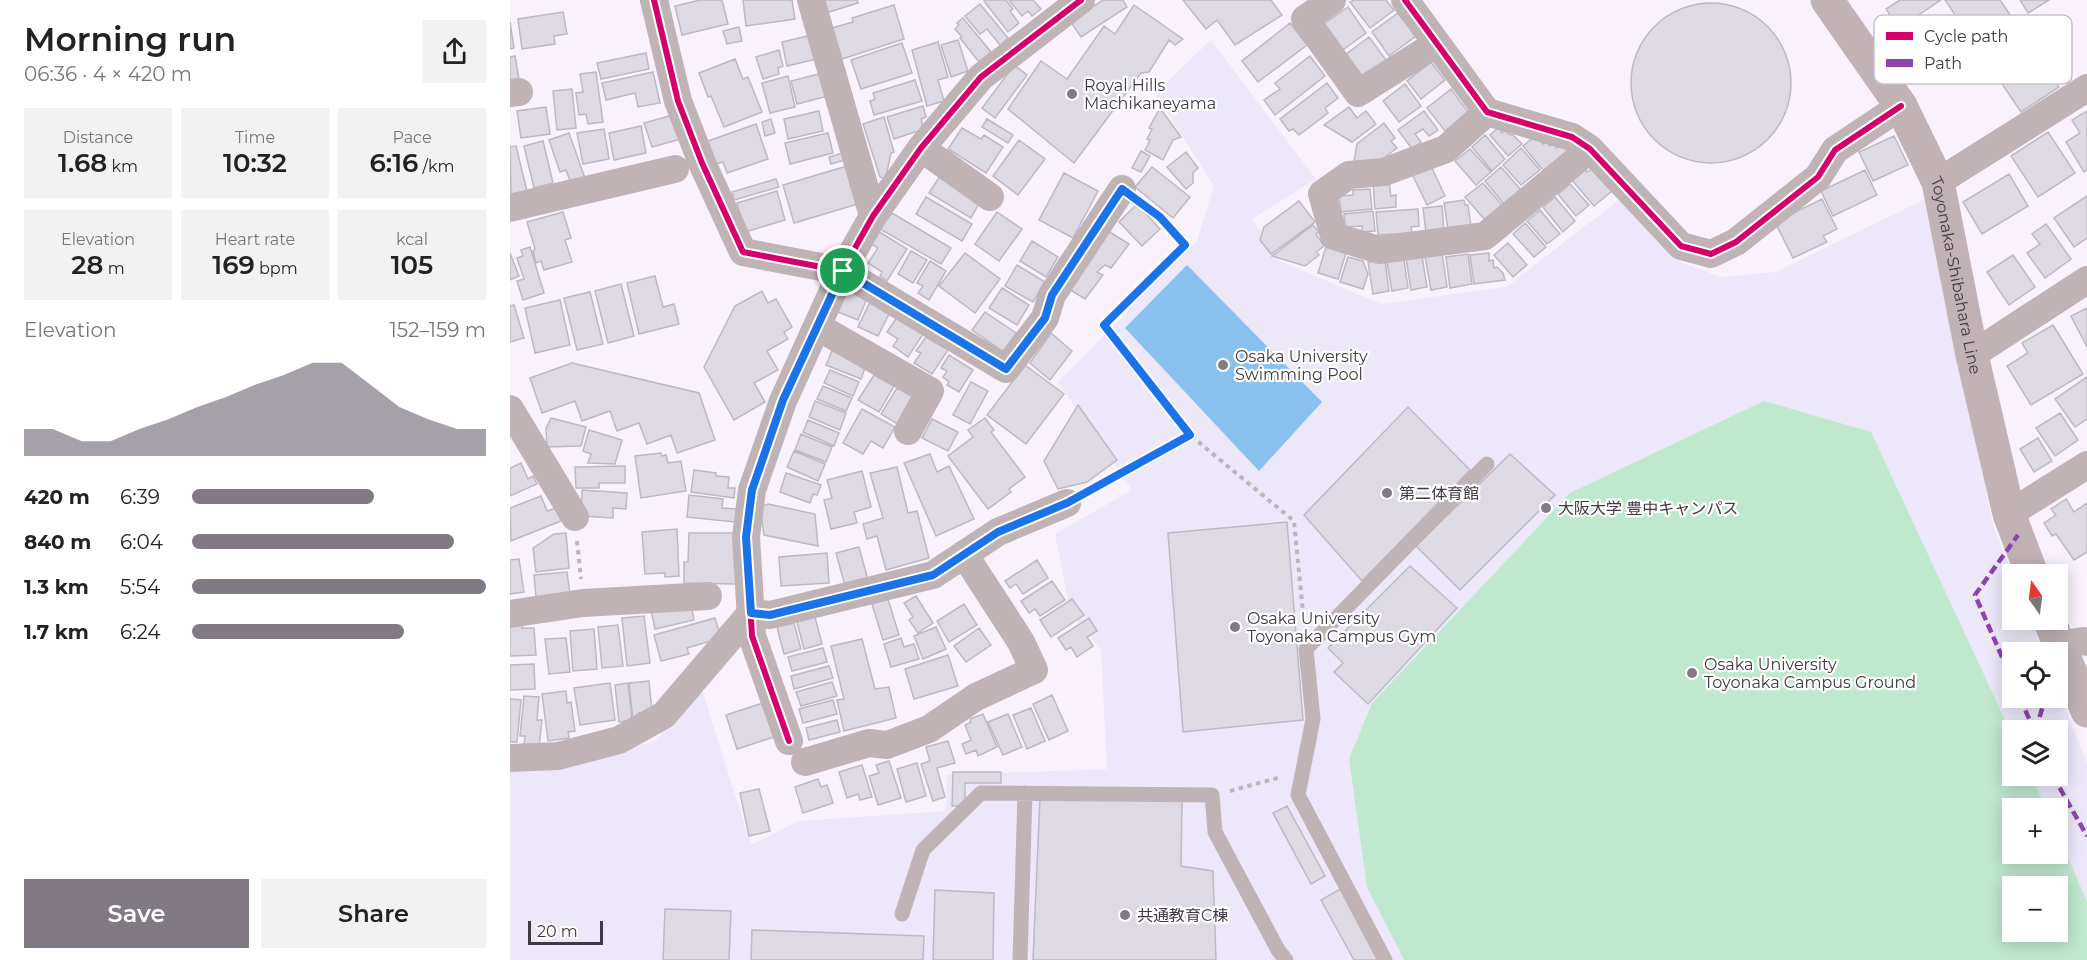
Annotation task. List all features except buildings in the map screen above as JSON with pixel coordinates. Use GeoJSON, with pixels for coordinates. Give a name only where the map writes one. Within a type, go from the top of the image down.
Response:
{"type":"FeatureCollection","features":[{"type":"Feature","properties":{"kind":"street"},"geometry":{"type":"LineString","coordinates":[[654,0],[678,101],[702,163],[742,252],[843,271],[1006,369],[1045,318],[1052,295],[1122,189]]}},
{"type":"Feature","properties":{"kind":"street"},"geometry":{"type":"LineString","coordinates":[[811,0],[873,216]]}},
{"type":"Feature","properties":{"kind":"street"},"geometry":{"type":"LineString","coordinates":[[964,554],[1021,642],[1034,670],[976,697],[929,729],[887,745],[869,743],[797,751],[752,636],[746,537],[752,490],[783,400],[843,271],[873,216],[921,148],[981,77],[1081,0]]}},
{"type":"Feature","properties":{"kind":"street"},"geometry":{"type":"LineString","coordinates":[[1332,0],[1305,19],[1358,93],[1436,44]]}},
{"type":"Feature","properties":{"kind":"street"},"geometry":{"type":"LineString","coordinates":[[1405,0],[1487,112],[1572,137],[1590,150],[1681,246],[1711,254],[1736,242],[1818,177],[1835,150],[1901,106]]}},
{"type":"Feature","properties":{"kind":"street","name":"Toyonaka-Shibahara Line"},"geometry":{"type":"LineString","coordinates":[[1827,0],[1874,67]]}},
{"type":"Feature","properties":{"kind":"street","name":"Toyonaka-Shibahara Line"},"geometry":{"type":"LineString","coordinates":[[1886,84],[1901,106],[1938,182],[1972,355],[2009,514],[2028,564]]}},
{"type":"Feature","properties":{"kind":"street"},"geometry":{"type":"LineString","coordinates":[[1938,182],[2087,88]]}},
{"type":"Feature","properties":{"kind":"street"},"geometry":{"type":"LineString","coordinates":[[1487,112],[1446,149],[1384,172],[1349,175],[1322,194],[1334,236],[1379,250],[1485,236],[1590,150]]}},
{"type":"Feature","properties":{"kind":"street"},"geometry":{"type":"LineString","coordinates":[[921,148],[990,197]]}},
{"type":"Feature","properties":{"kind":"street"},"geometry":{"type":"LineString","coordinates":[[510,208],[675,169]]}},
{"type":"Feature","properties":{"kind":"street"},"geometry":{"type":"LineString","coordinates":[[1972,355],[2087,280]]}},
{"type":"Feature","properties":{"kind":"street"},"geometry":{"type":"LineString","coordinates":[[818,327],[930,391],[908,431]]}},
{"type":"Feature","properties":{"kind":"street"},"geometry":{"type":"LineString","coordinates":[[510,409],[575,516]]}},
{"type":"Feature","properties":{"kind":"street"},"geometry":{"type":"LineString","coordinates":[[2009,514],[2087,465]]}},
{"type":"Feature","properties":{"kind":"street"},"geometry":{"type":"LineString","coordinates":[[751,613],[770,615],[933,575],[998,532],[1067,503]]}},
{"type":"Feature","properties":{"kind":"street"},"geometry":{"type":"LineString","coordinates":[[510,614],[583,603],[708,596]]}},
{"type":"Feature","properties":{"kind":"street"},"geometry":{"type":"LineString","coordinates":[[510,758],[558,756],[619,740],[664,715],[751,613]]}},
{"type":"Feature","properties":{"kind":"street"},"geometry":{"type":"LineString","coordinates":[[2065,636],[2087,711]]}},
{"type":"Feature","properties":{"kind":"lane"},"geometry":{"type":"LineString","coordinates":[[1385,960],[1298,795],[1313,719],[1306,649],[1487,464]]}},
{"type":"Feature","properties":{"kind":"lane"},"geometry":{"type":"LineString","coordinates":[[902,914],[923,850],[981,793],[1212,795],[1215,832],[1278,950],[1286,960]]}},
{"type":"Feature","properties":{"kind":"lane"},"geometry":{"type":"LineString","coordinates":[[1020,960],[1025,793]]}},
{"type":"Feature","properties":{"kind":"path"},"geometry":{"type":"LineString","coordinates":[[1122,189],[1160,217],[1185,245],[1104,325],[1190,435],[1294,521],[1306,649]]}},
{"type":"Feature","properties":{"kind":"path"},"geometry":{"type":"LineString","coordinates":[[1067,503],[1190,435]]}},
{"type":"Feature","properties":{"kind":"path"},"geometry":{"type":"LineString","coordinates":[[575,516],[583,603]]}},
{"type":"Feature","properties":{"kind":"path"},"geometry":{"type":"LineString","coordinates":[[1212,795],[1303,772]]}},
{"type":"Feature","properties":{"kind":"shaded area","name":"大阪大学 豊中キャンパス"},"geometry":{"type":"Polygon","coordinates":[[[1211,40],[1316,179],[1252,219],[1280,261],[1381,304],[1506,287],[1619,200],[1682,263],[1721,277],[1776,272],[1925,199],[1993,525],[2008,564],[2002,564],[2002,630],[2034,630],[2039,642],[2002,642],[2002,708],[2065,708],[2087,763],[2087,960],[510,960],[510,769],[574,765],[655,741],[702,690],[751,845],[799,821],[946,811],[947,775],[1107,769],[1101,650],[1071,615],[1055,534],[1132,490],[1058,382],[1197,241],[1214,186],[1155,93],[1211,40]]]}},
{"type":"Feature","properties":{"kind":"green space","name":"Osaka University Toyonaka Campus Ground"},"geometry":{"type":"Polygon","coordinates":[[[1764,401],[1871,432],[2005,720],[2002,720],[2002,786],[2036,786],[2041,798],[2002,798],[2002,864],[2068,864],[2068,857],[2087,902],[2087,960],[1404,960],[1367,887],[1349,759],[1372,703],[1570,493],[1764,401]]]}},
{"type":"Feature","properties":{"kind":"water","name":"Osaka University Swimming Pool"},"geometry":{"type":"Polygon","coordinates":[[[1187,265],[1322,402],[1259,471],[1125,328],[1187,265]]]}},
{"type":"Feature","properties":{"kind":"marked path"},"geometry":{"type":"LineString","coordinates":[[2002,657],[1975,595],[2018,535]]}},
{"type":"Feature","properties":{"kind":"marked path"},"geometry":{"type":"LineString","coordinates":[[2024,708],[2030,720]]}},
{"type":"Feature","properties":{"kind":"marked path"},"geometry":{"type":"LineString","coordinates":[[2039,720],[2042,708]]}},
{"type":"Feature","properties":{"kind":"marked path"},"geometry":{"type":"LineString","coordinates":[[2059,786],[2087,836]]}},
{"type":"Feature","properties":{"kind":"cycle path"},"geometry":{"type":"LineString","coordinates":[[654,0],[678,101],[702,163],[743,252],[842,271],[1006,369],[1045,318],[1052,295],[1122,189]]}},
{"type":"Feature","properties":{"kind":"cycle path"},"geometry":{"type":"LineString","coordinates":[[789,741],[752,636],[746,537],[752,490],[783,401],[842,271],[873,216],[921,148],[981,77],[1081,0]]}},
{"type":"Feature","properties":{"kind":"cycle path"},"geometry":{"type":"LineString","coordinates":[[1405,0],[1487,112],[1572,137],[1590,149],[1681,246],[1711,254],[1736,242],[1818,177],[1835,150],[1901,106]]}},
{"type":"Feature","properties":{"kind":"place","name":"Royal Hills Machikaneyama"},"geometry":{"type":"Point","coordinates":[1072,94]}},
{"type":"Feature","properties":{"kind":"place","name":"Osaka University Swimming Pool"},"geometry":{"type":"Point","coordinates":[1223,365]}},
{"type":"Feature","properties":{"kind":"place","name":"第二体育館"},"geometry":{"type":"Point","coordinates":[1387,493]}},
{"type":"Feature","properties":{"kind":"place","name":"大阪大学 豊中キャンパス"},"geometry":{"type":"Point","coordinates":[1546,508]}},
{"type":"Feature","properties":{"kind":"place","name":"Osaka University Toyonaka Campus Gym"},"geometry":{"type":"Point","coordinates":[1235,627]}},
{"type":"Feature","properties":{"kind":"place","name":"Osaka University Toyonaka Campus Ground"},"geometry":{"type":"Point","coordinates":[1692,673]}},
{"type":"Feature","properties":{"kind":"place","name":"共通教育C棟"},"geometry":{"type":"Point","coordinates":[1125,915]}},
{"type":"Feature","properties":{"kind":"route"},"geometry":{"type":"LineString","coordinates":[[1122,189],[1160,217],[1185,245],[1104,325],[1190,435],[1067,503],[998,532],[933,575],[770,615],[751,613],[746,537],[752,490],[783,400],[843,271],[1006,369],[1045,318],[1052,295],[1122,189]]}}]}
